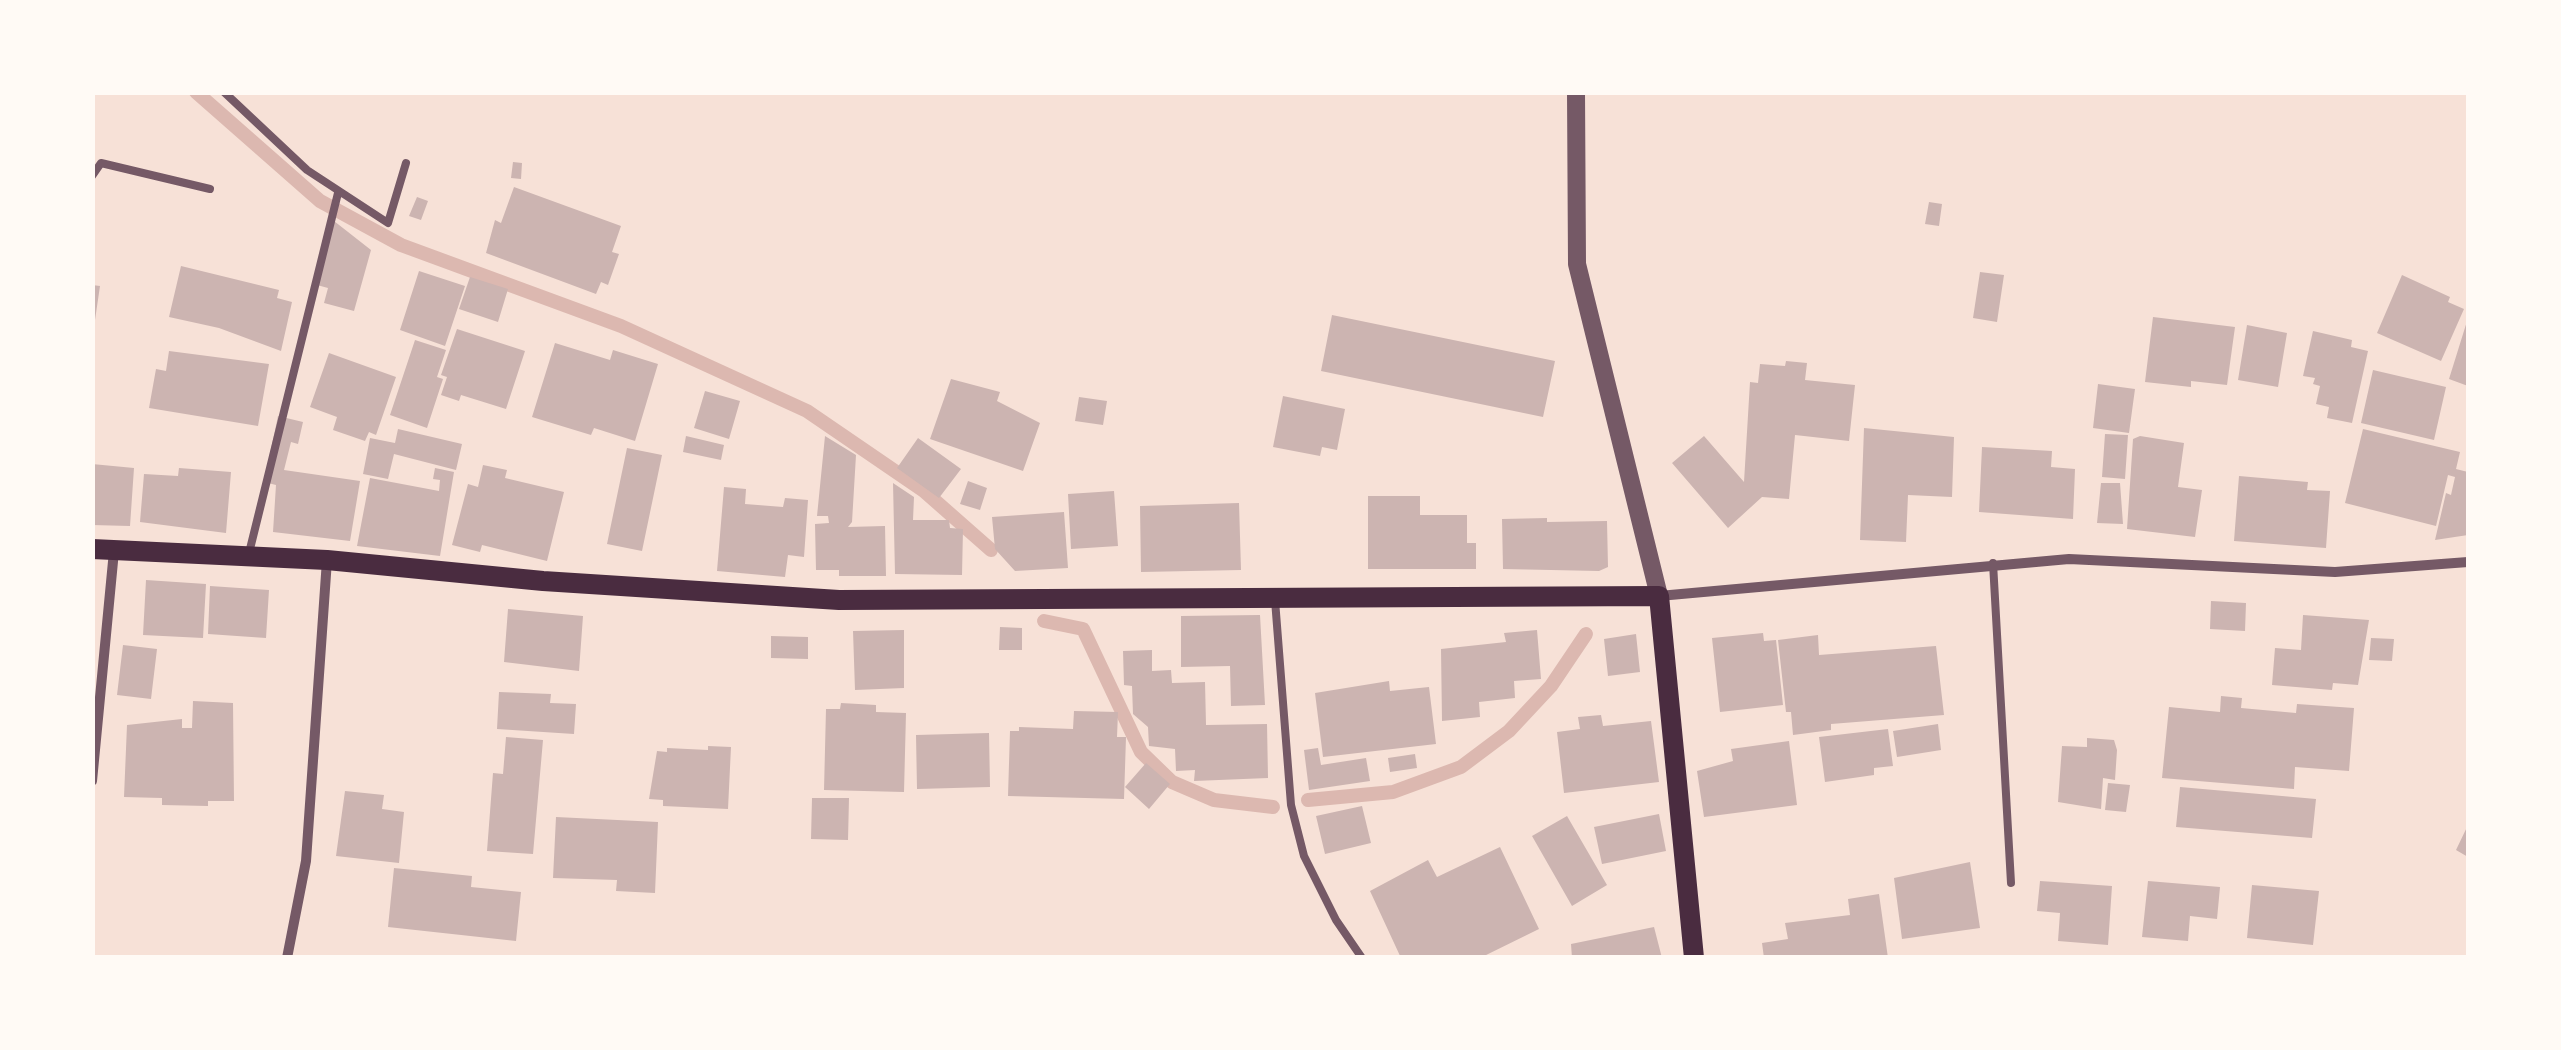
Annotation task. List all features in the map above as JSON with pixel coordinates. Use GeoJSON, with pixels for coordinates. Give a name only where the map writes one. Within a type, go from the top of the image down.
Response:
{"type":"FeatureCollection","features":[{"type":"Feature","properties":{"kind":"main road"},"geometry":{"type":"LineString","coordinates":[[92,549],[327,560],[543,581],[839,600],[1658,596],[1694,958]]}},
{"type":"Feature","properties":{"kind":"street"},"geometry":{"type":"LineString","coordinates":[[1576,92],[1577,264],[1658,596],[1993,563],[2134,561],[2336,572],[2468,562]]}},
{"type":"Feature","properties":{"kind":"street"},"geometry":{"type":"LineString","coordinates":[[92,781],[96,781],[114,551]]}},
{"type":"Feature","properties":{"kind":"street"},"geometry":{"type":"LineString","coordinates":[[287,958],[306,860],[312,802],[327,560]]}},
{"type":"Feature","properties":{"kind":"lane"},"geometry":{"type":"LineString","coordinates":[[224,92],[338,193],[388,223],[406,163]]}},
{"type":"Feature","properties":{"kind":"lane"},"geometry":{"type":"LineString","coordinates":[[92,176],[101,163],[210,189]]}},
{"type":"Feature","properties":{"kind":"lane"},"geometry":{"type":"LineString","coordinates":[[248,557],[338,193]]}},
{"type":"Feature","properties":{"kind":"lane"},"geometry":{"type":"LineString","coordinates":[[1993,563],[2011,882]]}},
{"type":"Feature","properties":{"kind":"lane"},"geometry":{"type":"LineString","coordinates":[[1275,597],[1291,805],[1304,856],[1336,920],[1362,958]]}},
{"type":"Feature","properties":{"kind":"building"},"geometry":{"type":"Polygon","coordinates":[[[513,162],[522,163],[521,179],[511,178],[513,162]]]}},
{"type":"Feature","properties":{"kind":"building"},"geometry":{"type":"Polygon","coordinates":[[[514,187],[621,226],[612,252],[619,254],[608,285],[601,282],[596,294],[486,253],[495,220],[501,223],[514,187]]]}},
{"type":"Feature","properties":{"kind":"building"},"geometry":{"type":"Polygon","coordinates":[[[417,197],[428,201],[421,220],[409,216],[417,197]]]}},
{"type":"Feature","properties":{"kind":"building"},"geometry":{"type":"Polygon","coordinates":[[[1929,202],[1942,204],[1939,226],[1925,224],[1929,202]]]}},
{"type":"Feature","properties":{"kind":"building"},"geometry":{"type":"Polygon","coordinates":[[[334,221],[371,250],[354,311],[324,303],[328,288],[317,285],[334,221]]]}},
{"type":"Feature","properties":{"kind":"building"},"geometry":{"type":"Polygon","coordinates":[[[181,266],[279,290],[277,298],[292,302],[281,351],[219,328],[169,317],[181,266]]]}},
{"type":"Feature","properties":{"kind":"building"},"geometry":{"type":"Polygon","coordinates":[[[419,271],[465,286],[445,346],[400,330],[419,271]]]}},
{"type":"Feature","properties":{"kind":"building"},"geometry":{"type":"Polygon","coordinates":[[[1980,272],[2004,275],[1997,322],[1973,318],[1980,272]]]}},
{"type":"Feature","properties":{"kind":"building"},"geometry":{"type":"Polygon","coordinates":[[[2402,275],[2450,297],[2448,302],[2464,309],[2441,361],[2377,333],[2402,275]]]}},
{"type":"Feature","properties":{"kind":"building"},"geometry":{"type":"Polygon","coordinates":[[[470,277],[508,289],[498,322],[459,309],[470,277]]]}},
{"type":"Feature","properties":{"kind":"building"},"geometry":{"type":"Polygon","coordinates":[[[92,285],[100,286],[95,320],[92,320],[92,285]]]}},
{"type":"Feature","properties":{"kind":"building"},"geometry":{"type":"Polygon","coordinates":[[[1332,315],[1555,361],[1543,417],[1321,371],[1332,315]]]}},
{"type":"Feature","properties":{"kind":"building"},"geometry":{"type":"Polygon","coordinates":[[[2153,317],[2235,327],[2227,385],[2191,381],[2191,387],[2145,382],[2153,317]]]}},
{"type":"Feature","properties":{"kind":"building"},"geometry":{"type":"Polygon","coordinates":[[[2468,318],[2468,386],[2449,379],[2468,318]]]}},
{"type":"Feature","properties":{"kind":"building"},"geometry":{"type":"Polygon","coordinates":[[[2247,325],[2287,333],[2278,387],[2238,380],[2247,325]]]}},
{"type":"Feature","properties":{"kind":"building"},"geometry":{"type":"Polygon","coordinates":[[[457,329],[525,351],[506,409],[461,395],[459,401],[441,395],[447,377],[441,375],[457,329]]]}},
{"type":"Feature","properties":{"kind":"building"},"geometry":{"type":"Polygon","coordinates":[[[2313,331],[2352,340],[2351,347],[2368,351],[2352,423],[2327,418],[2329,407],[2316,404],[2320,386],[2313,384],[2315,378],[2303,376],[2313,331]]]}},
{"type":"Feature","properties":{"kind":"building"},"geometry":{"type":"Polygon","coordinates":[[[415,340],[446,350],[437,377],[443,379],[427,428],[390,415],[415,340]]]}},
{"type":"Feature","properties":{"kind":"building"},"geometry":{"type":"Polygon","coordinates":[[[555,343],[610,360],[613,350],[658,364],[635,441],[594,428],[591,435],[532,417],[555,343]]]}},
{"type":"Feature","properties":{"kind":"building"},"geometry":{"type":"Polygon","coordinates":[[[169,351],[269,364],[258,426],[149,408],[156,369],[166,371],[169,351]]]}},
{"type":"Feature","properties":{"kind":"building"},"geometry":{"type":"Polygon","coordinates":[[[329,353],[396,377],[376,435],[369,432],[365,441],[333,430],[337,417],[310,407],[329,353]]]}},
{"type":"Feature","properties":{"kind":"building"},"geometry":{"type":"Polygon","coordinates":[[[1786,361],[1807,363],[1805,380],[1855,385],[1849,441],[1795,435],[1789,499],[1762,497],[1728,528],[1672,463],[1704,436],[1744,482],[1750,382],[1758,383],[1760,364],[1785,366],[1786,361]]]}},
{"type":"Feature","properties":{"kind":"building"},"geometry":{"type":"Polygon","coordinates":[[[2373,370],[2446,387],[2434,440],[2361,423],[2373,370]]]}},
{"type":"Feature","properties":{"kind":"building"},"geometry":{"type":"Polygon","coordinates":[[[951,379],[1000,392],[997,401],[1040,423],[1023,471],[930,439],[951,379]]]}},
{"type":"Feature","properties":{"kind":"building"},"geometry":{"type":"Polygon","coordinates":[[[2098,384],[2135,389],[2129,433],[2093,428],[2098,384]]]}},
{"type":"Feature","properties":{"kind":"building"},"geometry":{"type":"Polygon","coordinates":[[[705,391],[740,401],[729,439],[694,428],[705,391]]]}},
{"type":"Feature","properties":{"kind":"building"},"geometry":{"type":"Polygon","coordinates":[[[1283,396],[1345,409],[1337,450],[1322,447],[1320,456],[1273,447],[1283,396]]]}},
{"type":"Feature","properties":{"kind":"building"},"geometry":{"type":"Polygon","coordinates":[[[1079,397],[1107,401],[1103,425],[1075,421],[1079,397]]]}},
{"type":"Feature","properties":{"kind":"building"},"geometry":{"type":"Polygon","coordinates":[[[278,416],[303,422],[298,444],[291,442],[284,470],[360,481],[350,541],[273,532],[276,485],[264,482],[278,416]]]}},
{"type":"Feature","properties":{"kind":"building"},"geometry":{"type":"Polygon","coordinates":[[[1864,428],[1954,437],[1952,497],[1908,495],[1906,542],[1860,540],[1864,428]]]}},
{"type":"Feature","properties":{"kind":"building"},"geometry":{"type":"Polygon","coordinates":[[[398,429],[462,444],[456,470],[394,454],[388,479],[363,474],[370,438],[395,443],[398,429]]]}},
{"type":"Feature","properties":{"kind":"building"},"geometry":{"type":"Polygon","coordinates":[[[2363,429],[2460,452],[2456,469],[2468,472],[2468,535],[2435,540],[2446,493],[2451,495],[2455,477],[2448,475],[2436,526],[2345,503],[2363,429]]]}},
{"type":"Feature","properties":{"kind":"building"},"geometry":{"type":"Polygon","coordinates":[[[2105,434],[2128,435],[2125,479],[2102,477],[2105,434]]]}},
{"type":"Feature","properties":{"kind":"building"},"geometry":{"type":"Polygon","coordinates":[[[686,436],[724,445],[721,460],[683,452],[686,436]]]}},
{"type":"Feature","properties":{"kind":"building"},"geometry":{"type":"Polygon","coordinates":[[[825,436],[856,455],[852,522],[848,527],[885,526],[886,576],[839,576],[839,570],[816,570],[815,524],[829,523],[828,516],[817,516],[825,436]]]}},
{"type":"Feature","properties":{"kind":"building"},"geometry":{"type":"Polygon","coordinates":[[[2140,436],[2184,443],[2178,487],[2202,490],[2195,537],[2127,529],[2133,439],[2140,436]]]}},
{"type":"Feature","properties":{"kind":"building"},"geometry":{"type":"Polygon","coordinates":[[[918,438],[961,469],[939,498],[897,468],[918,438]]]}},
{"type":"Feature","properties":{"kind":"building"},"geometry":{"type":"Polygon","coordinates":[[[1982,447],[2052,451],[2051,467],[2075,469],[2073,519],[1979,512],[1982,447]]]}},
{"type":"Feature","properties":{"kind":"building"},"geometry":{"type":"Polygon","coordinates":[[[627,448],[662,455],[642,551],[607,544],[627,448]]]}},
{"type":"Feature","properties":{"kind":"building"},"geometry":{"type":"Polygon","coordinates":[[[92,464],[134,468],[130,526],[92,525],[92,464]]]}},
{"type":"Feature","properties":{"kind":"building"},"geometry":{"type":"Polygon","coordinates":[[[483,465],[507,470],[505,478],[564,492],[547,561],[482,545],[480,552],[452,545],[468,484],[478,487],[483,465]]]}},
{"type":"Feature","properties":{"kind":"building"},"geometry":{"type":"Polygon","coordinates":[[[179,468],[231,472],[226,533],[140,522],[144,474],[178,476],[179,468]]]}},
{"type":"Feature","properties":{"kind":"building"},"geometry":{"type":"Polygon","coordinates":[[[435,468],[454,472],[440,556],[357,546],[370,478],[439,491],[440,480],[433,479],[435,468]]]}},
{"type":"Feature","properties":{"kind":"building"},"geometry":{"type":"Polygon","coordinates":[[[2239,476],[2308,482],[2307,490],[2330,491],[2326,548],[2234,541],[2239,476]]]}},
{"type":"Feature","properties":{"kind":"building"},"geometry":{"type":"Polygon","coordinates":[[[968,481],[987,488],[980,510],[960,504],[968,481]]]}},
{"type":"Feature","properties":{"kind":"building"},"geometry":{"type":"Polygon","coordinates":[[[893,483],[914,497],[913,520],[949,520],[950,528],[963,529],[962,575],[895,574],[893,483]]]}},
{"type":"Feature","properties":{"kind":"building"},"geometry":{"type":"Polygon","coordinates":[[[2101,483],[2120,483],[2123,524],[2097,523],[2101,483]]]}},
{"type":"Feature","properties":{"kind":"building"},"geometry":{"type":"Polygon","coordinates":[[[724,487],[746,489],[745,504],[783,507],[785,498],[808,500],[804,557],[788,555],[785,577],[717,571],[724,487]]]}},
{"type":"Feature","properties":{"kind":"building"},"geometry":{"type":"Polygon","coordinates":[[[1114,491],[1118,546],[1071,549],[1068,494],[1114,491]]]}},
{"type":"Feature","properties":{"kind":"building"},"geometry":{"type":"Polygon","coordinates":[[[1368,496],[1420,496],[1420,515],[1467,515],[1467,543],[1476,543],[1476,569],[1368,569],[1368,496]]]}},
{"type":"Feature","properties":{"kind":"building"},"geometry":{"type":"Polygon","coordinates":[[[1239,503],[1241,570],[1141,572],[1140,506],[1239,503]]]}},
{"type":"Feature","properties":{"kind":"building"},"geometry":{"type":"Polygon","coordinates":[[[1064,512],[1068,568],[1015,571],[995,549],[992,517],[1064,512]]]}},
{"type":"Feature","properties":{"kind":"building"},"geometry":{"type":"Polygon","coordinates":[[[1547,518],[1547,522],[1607,521],[1608,567],[1599,571],[1503,569],[1502,519],[1547,518]]]}},
{"type":"Feature","properties":{"kind":"building"},"geometry":{"type":"Polygon","coordinates":[[[146,580],[206,584],[203,638],[143,635],[146,580]]]}},
{"type":"Feature","properties":{"kind":"building"},"geometry":{"type":"Polygon","coordinates":[[[210,586],[269,590],[266,638],[208,634],[210,586]]]}},
{"type":"Feature","properties":{"kind":"building"},"geometry":{"type":"Polygon","coordinates":[[[2211,601],[2246,603],[2245,631],[2210,629],[2211,601]]]}},
{"type":"Feature","properties":{"kind":"building"},"geometry":{"type":"Polygon","coordinates":[[[508,609],[583,616],[579,671],[504,662],[508,609]]]}},
{"type":"Feature","properties":{"kind":"building"},"geometry":{"type":"Polygon","coordinates":[[[1260,615],[1265,705],[1231,706],[1230,666],[1181,667],[1181,616],[1260,615]]]}},
{"type":"Feature","properties":{"kind":"building"},"geometry":{"type":"Polygon","coordinates":[[[2303,615],[2369,620],[2358,685],[2333,683],[2332,690],[2272,685],[2275,648],[2301,650],[2303,615]]]}},
{"type":"Feature","properties":{"kind":"building"},"geometry":{"type":"Polygon","coordinates":[[[1000,627],[1022,628],[1022,650],[999,650],[1000,627]]]}},
{"type":"Feature","properties":{"kind":"building"},"geometry":{"type":"Polygon","coordinates":[[[904,630],[904,688],[855,690],[853,631],[904,630]]]}},
{"type":"Feature","properties":{"kind":"building"},"geometry":{"type":"Polygon","coordinates":[[[1537,630],[1541,679],[1514,681],[1515,698],[1479,702],[1480,717],[1442,721],[1441,649],[1506,642],[1504,633],[1537,630]]]}},
{"type":"Feature","properties":{"kind":"building"},"geometry":{"type":"Polygon","coordinates":[[[1763,633],[1764,641],[1776,640],[1783,705],[1720,712],[1712,638],[1763,633]]]}},
{"type":"Feature","properties":{"kind":"building"},"geometry":{"type":"Polygon","coordinates":[[[1636,634],[1640,672],[1608,676],[1604,639],[1636,634]]]}},
{"type":"Feature","properties":{"kind":"building"},"geometry":{"type":"Polygon","coordinates":[[[1818,635],[1819,655],[1936,646],[1944,715],[1831,724],[1831,730],[1793,735],[1791,712],[1786,712],[1778,640],[1818,635]]]}},
{"type":"Feature","properties":{"kind":"building"},"geometry":{"type":"Polygon","coordinates":[[[771,636],[808,637],[808,659],[771,658],[771,636]]]}},
{"type":"Feature","properties":{"kind":"building"},"geometry":{"type":"Polygon","coordinates":[[[2371,638],[2394,639],[2392,661],[2369,660],[2371,638]]]}},
{"type":"Feature","properties":{"kind":"building"},"geometry":{"type":"Polygon","coordinates":[[[123,645],[157,649],[151,699],[117,695],[123,645]]]}},
{"type":"Feature","properties":{"kind":"building"},"geometry":{"type":"Polygon","coordinates":[[[1152,650],[1152,671],[1171,670],[1172,683],[1205,682],[1206,725],[1267,724],[1268,778],[1194,781],[1195,770],[1176,771],[1175,749],[1149,746],[1148,727],[1133,714],[1132,686],[1124,685],[1123,651],[1152,650]]]}},
{"type":"Feature","properties":{"kind":"building"},"geometry":{"type":"Polygon","coordinates":[[[1389,681],[1390,691],[1429,687],[1436,744],[1323,757],[1315,693],[1389,681]]]}},
{"type":"Feature","properties":{"kind":"building"},"geometry":{"type":"Polygon","coordinates":[[[499,692],[551,694],[550,703],[576,704],[574,734],[497,729],[499,692]]]}},
{"type":"Feature","properties":{"kind":"building"},"geometry":{"type":"Polygon","coordinates":[[[2221,696],[2242,698],[2241,708],[2296,713],[2297,704],[2354,708],[2349,771],[2295,767],[2294,789],[2162,778],[2169,707],[2220,712],[2221,696]]]}},
{"type":"Feature","properties":{"kind":"building"},"geometry":{"type":"Polygon","coordinates":[[[193,701],[233,703],[234,801],[208,801],[208,806],[162,805],[162,798],[124,797],[127,725],[182,719],[182,728],[192,728],[193,701]]]}},
{"type":"Feature","properties":{"kind":"building"},"geometry":{"type":"Polygon","coordinates":[[[841,703],[876,705],[876,712],[906,713],[904,792],[824,790],[826,709],[840,709],[841,703]]]}},
{"type":"Feature","properties":{"kind":"building"},"geometry":{"type":"Polygon","coordinates":[[[1074,711],[1118,712],[1117,737],[1126,737],[1124,799],[1008,796],[1010,731],[1019,731],[1019,727],[1073,729],[1074,711]]]}},
{"type":"Feature","properties":{"kind":"building"},"geometry":{"type":"Polygon","coordinates":[[[1601,715],[1603,726],[1651,721],[1659,782],[1564,793],[1557,732],[1580,729],[1578,717],[1601,715]]]}},
{"type":"Feature","properties":{"kind":"building"},"geometry":{"type":"Polygon","coordinates":[[[1938,724],[1941,750],[1897,757],[1893,731],[1938,724]]]}},
{"type":"Feature","properties":{"kind":"building"},"geometry":{"type":"Polygon","coordinates":[[[1888,729],[1893,766],[1874,768],[1874,775],[1825,782],[1819,737],[1888,729]]]}},
{"type":"Feature","properties":{"kind":"building"},"geometry":{"type":"Polygon","coordinates":[[[989,733],[990,787],[917,789],[916,735],[989,733]]]}},
{"type":"Feature","properties":{"kind":"building"},"geometry":{"type":"Polygon","coordinates":[[[506,737],[543,740],[533,854],[487,851],[493,773],[503,774],[506,737]]]}},
{"type":"Feature","properties":{"kind":"building"},"geometry":{"type":"Polygon","coordinates":[[[2087,738],[2114,740],[2117,750],[2115,780],[2103,778],[2101,809],[2058,802],[2062,746],[2087,747],[2087,738]]]}},
{"type":"Feature","properties":{"kind":"building"},"geometry":{"type":"Polygon","coordinates":[[[1789,741],[1797,805],[1704,817],[1697,771],[1733,761],[1731,749],[1789,741]]]}},
{"type":"Feature","properties":{"kind":"building"},"geometry":{"type":"Polygon","coordinates":[[[708,746],[731,747],[728,809],[663,806],[663,800],[649,799],[657,751],[708,750],[708,746]]]}},
{"type":"Feature","properties":{"kind":"building"},"geometry":{"type":"Polygon","coordinates":[[[1318,748],[1321,765],[1366,758],[1370,781],[1309,790],[1304,750],[1318,748]]]}},
{"type":"Feature","properties":{"kind":"building"},"geometry":{"type":"Polygon","coordinates":[[[1415,754],[1417,768],[1390,772],[1388,758],[1415,754]]]}},
{"type":"Feature","properties":{"kind":"building"},"geometry":{"type":"Polygon","coordinates":[[[1146,763],[1170,784],[1149,809],[1125,787],[1146,763]]]}},
{"type":"Feature","properties":{"kind":"building"},"geometry":{"type":"Polygon","coordinates":[[[2108,783],[2130,785],[2126,812],[2105,810],[2108,783]]]}},
{"type":"Feature","properties":{"kind":"building"},"geometry":{"type":"Polygon","coordinates":[[[2180,787],[2316,799],[2312,838],[2176,827],[2180,787]]]}},
{"type":"Feature","properties":{"kind":"building"},"geometry":{"type":"Polygon","coordinates":[[[345,791],[384,795],[382,809],[404,812],[399,863],[336,856],[345,791]]]}},
{"type":"Feature","properties":{"kind":"building"},"geometry":{"type":"Polygon","coordinates":[[[812,798],[849,798],[848,840],[811,839],[812,798]]]}},
{"type":"Feature","properties":{"kind":"building"},"geometry":{"type":"Polygon","coordinates":[[[1362,806],[1371,843],[1325,854],[1316,816],[1362,806]]]}},
{"type":"Feature","properties":{"kind":"building"},"geometry":{"type":"Polygon","coordinates":[[[1659,814],[1666,851],[1602,864],[1594,827],[1659,814]]]}},
{"type":"Feature","properties":{"kind":"building"},"geometry":{"type":"Polygon","coordinates":[[[1567,816],[1607,885],[1572,906],[1532,836],[1567,816]]]}},
{"type":"Feature","properties":{"kind":"building"},"geometry":{"type":"Polygon","coordinates":[[[556,817],[658,822],[655,893],[616,891],[617,880],[553,878],[556,817]]]}},
{"type":"Feature","properties":{"kind":"building"},"geometry":{"type":"Polygon","coordinates":[[[2468,825],[2468,857],[2456,850],[2468,825]]]}},
{"type":"Feature","properties":{"kind":"building"},"geometry":{"type":"Polygon","coordinates":[[[1500,847],[1539,929],[1480,958],[1401,958],[1370,891],[1428,860],[1437,877],[1500,847]]]}},
{"type":"Feature","properties":{"kind":"building"},"geometry":{"type":"Polygon","coordinates":[[[1970,862],[1980,928],[1902,939],[1894,878],[1970,862]]]}},
{"type":"Feature","properties":{"kind":"building"},"geometry":{"type":"Polygon","coordinates":[[[394,868],[472,876],[471,887],[521,892],[516,941],[388,927],[394,868]]]}},
{"type":"Feature","properties":{"kind":"building"},"geometry":{"type":"Polygon","coordinates":[[[2040,881],[2112,886],[2108,945],[2058,941],[2060,913],[2037,911],[2040,881]]]}},
{"type":"Feature","properties":{"kind":"building"},"geometry":{"type":"Polygon","coordinates":[[[2148,881],[2220,887],[2217,919],[2190,916],[2188,941],[2142,937],[2148,881]]]}},
{"type":"Feature","properties":{"kind":"building"},"geometry":{"type":"Polygon","coordinates":[[[2252,885],[2319,891],[2313,945],[2247,938],[2252,885]]]}},
{"type":"Feature","properties":{"kind":"building"},"geometry":{"type":"Polygon","coordinates":[[[1879,894],[1888,958],[1764,958],[1762,943],[1788,939],[1785,923],[1850,915],[1848,899],[1879,894]]]}},
{"type":"Feature","properties":{"kind":"building"},"geometry":{"type":"Polygon","coordinates":[[[1654,927],[1662,958],[1572,958],[1571,944],[1654,927]]]}},
{"type":"Feature","properties":{"kind":"waterway"},"geometry":{"type":"LineString","coordinates":[[196,92],[320,201],[401,245],[621,326],[807,411],[924,491],[991,550]]}},
{"type":"Feature","properties":{"kind":"waterway"},"geometry":{"type":"LineString","coordinates":[[1044,621],[1083,629],[1141,752],[1172,782],[1214,800],[1273,807]]}},
{"type":"Feature","properties":{"kind":"waterway"},"geometry":{"type":"LineString","coordinates":[[1308,800],[1393,792],[1461,767],[1509,731],[1551,686],[1586,634]]}}]}
